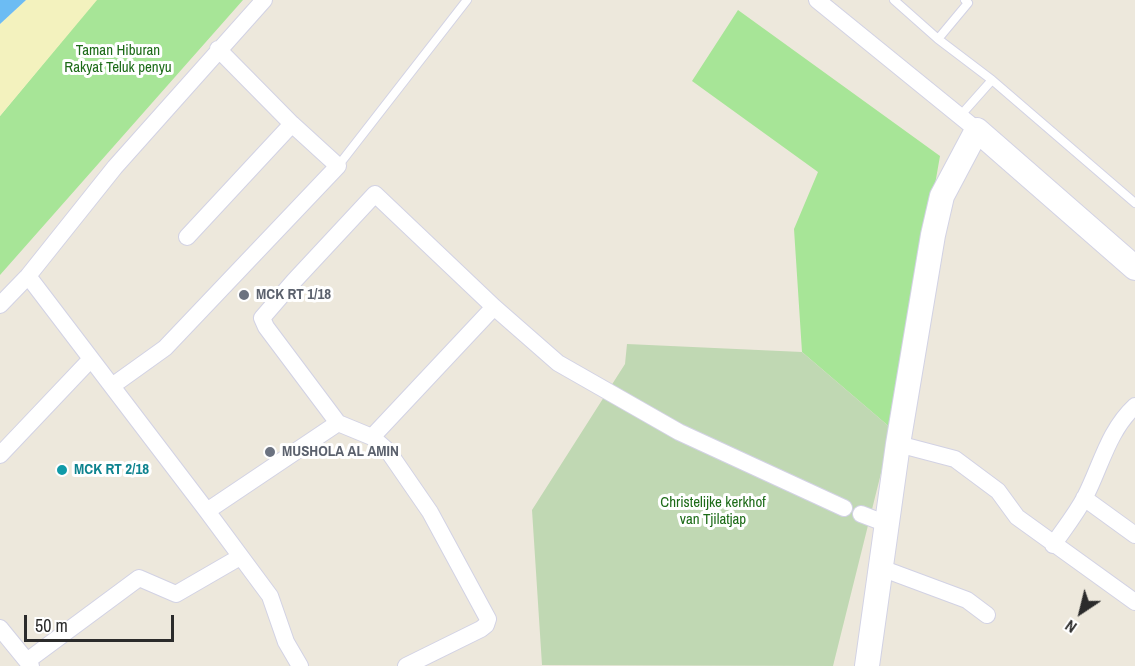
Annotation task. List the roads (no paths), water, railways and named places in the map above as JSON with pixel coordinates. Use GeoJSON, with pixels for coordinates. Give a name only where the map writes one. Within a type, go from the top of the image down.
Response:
{"type":"FeatureCollection","features":[{"type":"Feature","properties":{"kind":"street"},"geometry":{"type":"LineString","coordinates":[[0,305],[28,276],[115,167],[264,0]]}},
{"type":"Feature","properties":{"kind":"street"},"geometry":{"type":"LineString","coordinates":[[817,0],[968,123],[1135,268]]}},
{"type":"Feature","properties":{"kind":"street"},"geometry":{"type":"LineString","coordinates":[[112,386],[165,348],[338,166],[291,124],[218,49]]}},
{"type":"Feature","properties":{"kind":"street"},"geometry":{"type":"LineString","coordinates":[[867,666],[898,444],[942,196],[968,123]]}},
{"type":"Feature","properties":{"kind":"street"},"geometry":{"type":"LineString","coordinates":[[186,237],[291,124]]}},
{"type":"Feature","properties":{"kind":"street"},"geometry":{"type":"LineString","coordinates":[[406,666],[481,629],[486,625],[488,619],[430,512],[388,451],[372,437],[338,423],[266,327],[262,318],[372,195],[377,194],[494,307],[558,363],[679,432],[844,508]]}},
{"type":"Feature","properties":{"kind":"street"},"geometry":{"type":"LineString","coordinates":[[28,276],[270,597],[286,642],[300,666]]}},
{"type":"Feature","properties":{"kind":"street"},"geometry":{"type":"LineString","coordinates":[[372,437],[494,307]]}},
{"type":"Feature","properties":{"kind":"street"},"geometry":{"type":"LineString","coordinates":[[0,455],[91,359]]}},
{"type":"Feature","properties":{"kind":"street"},"geometry":{"type":"LineString","coordinates":[[1053,545],[1084,498],[1111,436],[1135,406]]}},
{"type":"Feature","properties":{"kind":"street"},"geometry":{"type":"LineString","coordinates":[[207,511],[338,423]]}},
{"type":"Feature","properties":{"kind":"street"},"geometry":{"type":"LineString","coordinates":[[898,444],[955,459],[998,491],[1017,517],[1135,602]]}},
{"type":"Feature","properties":{"kind":"street"},"geometry":{"type":"LineString","coordinates":[[1084,498],[1135,535]]}},
{"type":"Feature","properties":{"kind":"street"},"geometry":{"type":"LineString","coordinates":[[861,514],[887,524]]}},
{"type":"Feature","properties":{"kind":"street"},"geometry":{"type":"LineString","coordinates":[[0,628],[29,664],[140,578],[176,594],[240,557]]}},
{"type":"Feature","properties":{"kind":"street"},"geometry":{"type":"LineString","coordinates":[[881,568],[967,600],[987,615]]}},
{"type":"Feature","properties":{"kind":"lane"},"geometry":{"type":"LineString","coordinates":[[338,166],[467,0]]}},
{"type":"Feature","properties":{"kind":"lane"},"geometry":{"type":"LineString","coordinates":[[894,0],[938,39],[992,80],[1135,203]]}},
{"type":"Feature","properties":{"kind":"lane"},"geometry":{"type":"LineString","coordinates":[[938,39],[968,1]]}},
{"type":"Feature","properties":{"kind":"lane"},"geometry":{"type":"LineString","coordinates":[[968,123],[992,80]]}},
{"type":"Feature","properties":{"kind":"water"},"geometry":{"type":"Polygon","coordinates":[[[0,0],[26,0],[0,24],[0,0]]]}},
{"type":"Feature","properties":{"kind":"place","name":"MCK RT 1/18"},"geometry":{"type":"Point","coordinates":[244,295]}},
{"type":"Feature","properties":{"kind":"place","name":"MUSHOLA AL AMIN"},"geometry":{"type":"Point","coordinates":[270,452]}},
{"type":"Feature","properties":{"kind":"place","name":"MCK RT 2/18"},"geometry":{"type":"Point","coordinates":[62,470]}},
{"type":"Feature","properties":{"kind":"park label","name":"Taman Hiburan Rakyat Teluk penyu"},"geometry":{"type":"Point","coordinates":[118,60]}},
{"type":"Feature","properties":{"kind":"park label","name":"Christelijke kerkhof van Tjilatjap"},"geometry":{"type":"Point","coordinates":[713,512]}}]}
